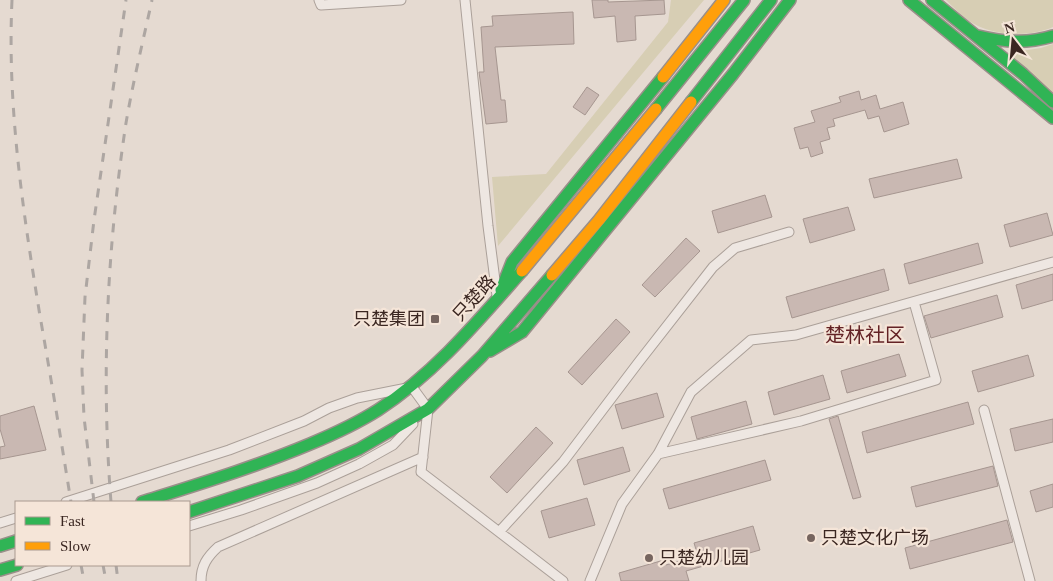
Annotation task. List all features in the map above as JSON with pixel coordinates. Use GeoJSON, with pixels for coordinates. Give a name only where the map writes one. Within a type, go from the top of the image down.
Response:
{"type":"FeatureCollection","features":[{"type":"Feature","properties":{"kind":"main road"},"geometry":{"type":"LineString","coordinates":[[498,299],[512,262],[635,113],[724,0]]}},
{"type":"Feature","properties":{"kind":"main road","name":"只楚路"},"geometry":{"type":"LineString","coordinates":[[145,501],[226,476],[289,453],[351,426],[412,387],[498,299],[576,208],[744,0]]}},
{"type":"Feature","properties":{"kind":"main road"},"geometry":{"type":"LineString","coordinates":[[190,512],[298,476],[359,449],[428,409],[482,356],[599,220],[771,0]]}},
{"type":"Feature","properties":{"kind":"main road"},"geometry":{"type":"LineString","coordinates":[[482,356],[522,332],[733,74],[790,0]]}},
{"type":"Feature","properties":{"kind":"main road"},"geometry":{"type":"LineString","coordinates":[[909,0],[1053,118]]}},
{"type":"Feature","properties":{"kind":"main road"},"geometry":{"type":"LineString","coordinates":[[932,0],[1023,74],[1053,102]]}},
{"type":"Feature","properties":{"kind":"main road"},"geometry":{"type":"LineString","coordinates":[[976,36],[1022,43],[1053,36]]}},
{"type":"Feature","properties":{"kind":"main road"},"geometry":{"type":"LineString","coordinates":[[0,546],[15,541]]}},
{"type":"Feature","properties":{"kind":"main road"},"geometry":{"type":"LineString","coordinates":[[0,570],[15,566]]}},
{"type":"Feature","properties":{"kind":"street"},"geometry":{"type":"LineString","coordinates":[[320,3],[401,0]]}},
{"type":"Feature","properties":{"kind":"street"},"geometry":{"type":"LineString","coordinates":[[465,0],[488,226],[498,299]]}},
{"type":"Feature","properties":{"kind":"street"},"geometry":{"type":"LineString","coordinates":[[499,532],[563,462],[713,267],[735,248],[789,232]]}},
{"type":"Feature","properties":{"kind":"street"},"geometry":{"type":"LineString","coordinates":[[590,581],[622,504],[658,454],[691,392],[750,340],[796,335],[1053,262]]}},
{"type":"Feature","properties":{"kind":"street"},"geometry":{"type":"LineString","coordinates":[[658,454],[800,421],[936,380],[914,302]]}},
{"type":"Feature","properties":{"kind":"street"},"geometry":{"type":"LineString","coordinates":[[69,501],[229,450],[304,421],[343,403],[412,387],[428,409],[421,472],[563,581]]}},
{"type":"Feature","properties":{"kind":"street"},"geometry":{"type":"LineString","coordinates":[[190,526],[317,483],[359,464],[393,445],[428,409]]}},
{"type":"Feature","properties":{"kind":"street"},"geometry":{"type":"LineString","coordinates":[[984,410],[1030,581]]}},
{"type":"Feature","properties":{"kind":"street"},"geometry":{"type":"LineString","coordinates":[[201,581],[201,569],[208,556],[218,547],[423,457]]}},
{"type":"Feature","properties":{"kind":"street"},"geometry":{"type":"LineString","coordinates":[[0,523],[15,518]]}},
{"type":"Feature","properties":{"kind":"street"},"geometry":{"type":"LineString","coordinates":[[16,581],[64,566]]}},
{"type":"Feature","properties":{"kind":"shaded area"},"geometry":{"type":"Polygon","coordinates":[[[671,0],[704,0],[498,246],[492,177],[546,174],[668,22],[671,0]]]}},
{"type":"Feature","properties":{"kind":"shaded area"},"geometry":{"type":"Polygon","coordinates":[[[946,0],[1053,0],[1053,27],[1043,31],[1022,34],[988,30],[969,21],[946,0]]]}},
{"type":"Feature","properties":{"kind":"shaded area"},"geometry":{"type":"Polygon","coordinates":[[[1053,44],[1053,100],[1011,61],[1015,52],[1053,44]]]}},
{"type":"Feature","properties":{"kind":"building"},"geometry":{"type":"Polygon","coordinates":[[[592,0],[608,0],[608,2],[664,0],[665,14],[635,16],[636,40],[617,42],[615,16],[594,18],[592,0]]]}},
{"type":"Feature","properties":{"kind":"building"},"geometry":{"type":"Polygon","coordinates":[[[573,12],[574,44],[495,47],[501,100],[505,100],[507,122],[486,124],[479,72],[484,72],[481,27],[493,26],[492,16],[573,12]]]}},
{"type":"Feature","properties":{"kind":"building"},"geometry":{"type":"Polygon","coordinates":[[[587,87],[599,95],[585,115],[573,107],[587,87]]]}},
{"type":"Feature","properties":{"kind":"building"},"geometry":{"type":"Polygon","coordinates":[[[859,91],[861,100],[876,95],[880,109],[903,102],[909,124],[884,132],[879,116],[868,119],[865,110],[833,119],[835,126],[827,128],[830,139],[820,142],[823,153],[811,157],[808,147],[800,149],[794,128],[815,122],[811,111],[841,102],[839,97],[859,91]]]}},
{"type":"Feature","properties":{"kind":"building"},"geometry":{"type":"Polygon","coordinates":[[[957,159],[962,178],[874,198],[869,179],[957,159]]]}},
{"type":"Feature","properties":{"kind":"building"},"geometry":{"type":"Polygon","coordinates":[[[765,195],[772,217],[718,233],[712,211],[765,195]]]}},
{"type":"Feature","properties":{"kind":"building"},"geometry":{"type":"Polygon","coordinates":[[[848,207],[855,230],[810,243],[803,219],[848,207]]]}},
{"type":"Feature","properties":{"kind":"building"},"geometry":{"type":"Polygon","coordinates":[[[1047,213],[1053,235],[1010,247],[1004,225],[1047,213]]]}},
{"type":"Feature","properties":{"kind":"building"},"geometry":{"type":"Polygon","coordinates":[[[686,238],[700,251],[655,297],[642,285],[686,238]]]}},
{"type":"Feature","properties":{"kind":"building"},"geometry":{"type":"Polygon","coordinates":[[[978,243],[983,263],[909,284],[904,264],[978,243]]]}},
{"type":"Feature","properties":{"kind":"building"},"geometry":{"type":"Polygon","coordinates":[[[884,269],[889,290],[792,318],[786,297],[884,269]]]}},
{"type":"Feature","properties":{"kind":"building"},"geometry":{"type":"Polygon","coordinates":[[[1053,274],[1053,300],[1022,309],[1016,285],[1053,274]]]}},
{"type":"Feature","properties":{"kind":"building"},"geometry":{"type":"Polygon","coordinates":[[[997,295],[1003,317],[931,338],[924,316],[997,295]]]}},
{"type":"Feature","properties":{"kind":"building"},"geometry":{"type":"Polygon","coordinates":[[[616,319],[630,332],[582,385],[568,372],[616,319]]]}},
{"type":"Feature","properties":{"kind":"building"},"geometry":{"type":"Polygon","coordinates":[[[899,354],[906,376],[847,393],[841,371],[899,354]]]}},
{"type":"Feature","properties":{"kind":"building"},"geometry":{"type":"Polygon","coordinates":[[[1028,355],[1034,376],[978,392],[972,371],[1028,355]]]}},
{"type":"Feature","properties":{"kind":"building"},"geometry":{"type":"Polygon","coordinates":[[[823,375],[830,399],[774,415],[768,392],[823,375]]]}},
{"type":"Feature","properties":{"kind":"building"},"geometry":{"type":"Polygon","coordinates":[[[657,393],[664,417],[622,429],[615,405],[657,393]]]}},
{"type":"Feature","properties":{"kind":"building"},"geometry":{"type":"Polygon","coordinates":[[[746,401],[752,424],[697,439],[691,417],[746,401]]]}},
{"type":"Feature","properties":{"kind":"building"},"geometry":{"type":"Polygon","coordinates":[[[968,402],[974,424],[867,453],[862,432],[968,402]]]}},
{"type":"Feature","properties":{"kind":"building"},"geometry":{"type":"Polygon","coordinates":[[[34,406],[46,450],[0,459],[0,447],[5,446],[0,429],[0,416],[34,406]]]}},
{"type":"Feature","properties":{"kind":"building"},"geometry":{"type":"Polygon","coordinates":[[[838,416],[861,497],[853,499],[829,419],[838,416]]]}},
{"type":"Feature","properties":{"kind":"building"},"geometry":{"type":"Polygon","coordinates":[[[1053,419],[1053,442],[1015,451],[1010,429],[1053,419]]]}},
{"type":"Feature","properties":{"kind":"building"},"geometry":{"type":"Polygon","coordinates":[[[536,427],[553,443],[507,493],[490,477],[536,427]]]}},
{"type":"Feature","properties":{"kind":"building"},"geometry":{"type":"Polygon","coordinates":[[[623,447],[630,471],[584,485],[577,460],[623,447]]]}},
{"type":"Feature","properties":{"kind":"building"},"geometry":{"type":"Polygon","coordinates":[[[765,460],[771,480],[669,509],[663,489],[765,460]]]}},
{"type":"Feature","properties":{"kind":"building"},"geometry":{"type":"Polygon","coordinates":[[[993,466],[998,486],[916,507],[911,487],[993,466]]]}},
{"type":"Feature","properties":{"kind":"building"},"geometry":{"type":"Polygon","coordinates":[[[1053,484],[1053,507],[1036,512],[1030,491],[1053,484]]]}},
{"type":"Feature","properties":{"kind":"building"},"geometry":{"type":"Polygon","coordinates":[[[587,498],[595,525],[549,538],[541,511],[587,498]]]}},
{"type":"Feature","properties":{"kind":"building"},"geometry":{"type":"Polygon","coordinates":[[[1007,520],[1013,542],[910,569],[905,548],[1007,520]]]}},
{"type":"Feature","properties":{"kind":"building"},"geometry":{"type":"Polygon","coordinates":[[[753,526],[760,550],[686,571],[689,581],[621,581],[619,573],[664,560],[666,565],[698,556],[694,543],[753,526]]]}},
{"type":"Feature","properties":{"kind":"railway"},"geometry":{"type":"LineString","coordinates":[[12,0],[11,40],[14,119],[22,198],[71,501]]}},
{"type":"Feature","properties":{"kind":"railway"},"geometry":{"type":"LineString","coordinates":[[94,501],[84,417],[82,370],[85,297],[94,220],[126,0]]}},
{"type":"Feature","properties":{"kind":"railway"},"geometry":{"type":"LineString","coordinates":[[111,501],[106,407],[110,265],[119,170],[126,123],[152,0]]}},
{"type":"Feature","properties":{"kind":"railway"},"geometry":{"type":"LineString","coordinates":[[81,566],[84,581]]}},
{"type":"Feature","properties":{"kind":"railway"},"geometry":{"type":"LineString","coordinates":[[103,566],[106,581]]}},
{"type":"Feature","properties":{"kind":"railway"},"geometry":{"type":"LineString","coordinates":[[116,566],[118,581]]}},
{"type":"Feature","properties":{"kind":"traffic: fast"},"geometry":{"type":"LineString","coordinates":[[656,109],[744,0]]}},
{"type":"Feature","properties":{"kind":"traffic: fast"},"geometry":{"type":"LineString","coordinates":[[691,102],[771,0]]}},
{"type":"Feature","properties":{"kind":"traffic: fast"},"geometry":{"type":"LineString","coordinates":[[490,351],[522,332],[733,74],[790,0]]}},
{"type":"Feature","properties":{"kind":"traffic: fast"},"geometry":{"type":"LineString","coordinates":[[909,0],[1053,118]]}},
{"type":"Feature","properties":{"kind":"traffic: fast"},"geometry":{"type":"LineString","coordinates":[[932,0],[1023,74],[1053,102]]}},
{"type":"Feature","properties":{"kind":"traffic: fast"},"geometry":{"type":"LineString","coordinates":[[978,36],[1016,41],[1043,39],[1053,36]]}},
{"type":"Feature","properties":{"kind":"traffic: fast"},"geometry":{"type":"LineString","coordinates":[[501,290],[512,262],[663,77]]}},
{"type":"Feature","properties":{"kind":"traffic: fast"},"geometry":{"type":"LineString","coordinates":[[145,501],[269,460],[336,433],[370,415],[398,396],[437,363],[522,271]]}},
{"type":"Feature","properties":{"kind":"traffic: fast"},"geometry":{"type":"LineString","coordinates":[[190,512],[298,476],[359,449],[428,409],[482,356],[552,275]]}},
{"type":"Feature","properties":{"kind":"traffic: fast"},"geometry":{"type":"LineString","coordinates":[[0,546],[15,541]]}},
{"type":"Feature","properties":{"kind":"traffic: fast"},"geometry":{"type":"LineString","coordinates":[[0,570],[15,566]]}},
{"type":"Feature","properties":{"kind":"traffic: slow"},"geometry":{"type":"LineString","coordinates":[[663,77],[724,0]]}},
{"type":"Feature","properties":{"kind":"traffic: slow"},"geometry":{"type":"LineString","coordinates":[[552,275],[599,220],[691,102]]}},
{"type":"Feature","properties":{"kind":"traffic: slow"},"geometry":{"type":"LineString","coordinates":[[522,271],[656,109]]}},
{"type":"Feature","properties":{"kind":"place","name":"只楚集团"},"geometry":{"type":"Point","coordinates":[435,319]}},
{"type":"Feature","properties":{"kind":"place","name":"只楚文化广场"},"geometry":{"type":"Point","coordinates":[811,538]}},
{"type":"Feature","properties":{"kind":"place","name":"只楚幼儿园"},"geometry":{"type":"Point","coordinates":[649,558]}},
{"type":"Feature","properties":{"kind":"district","name":"楚林社区"},"geometry":{"type":"Point","coordinates":[865,335]}}]}
